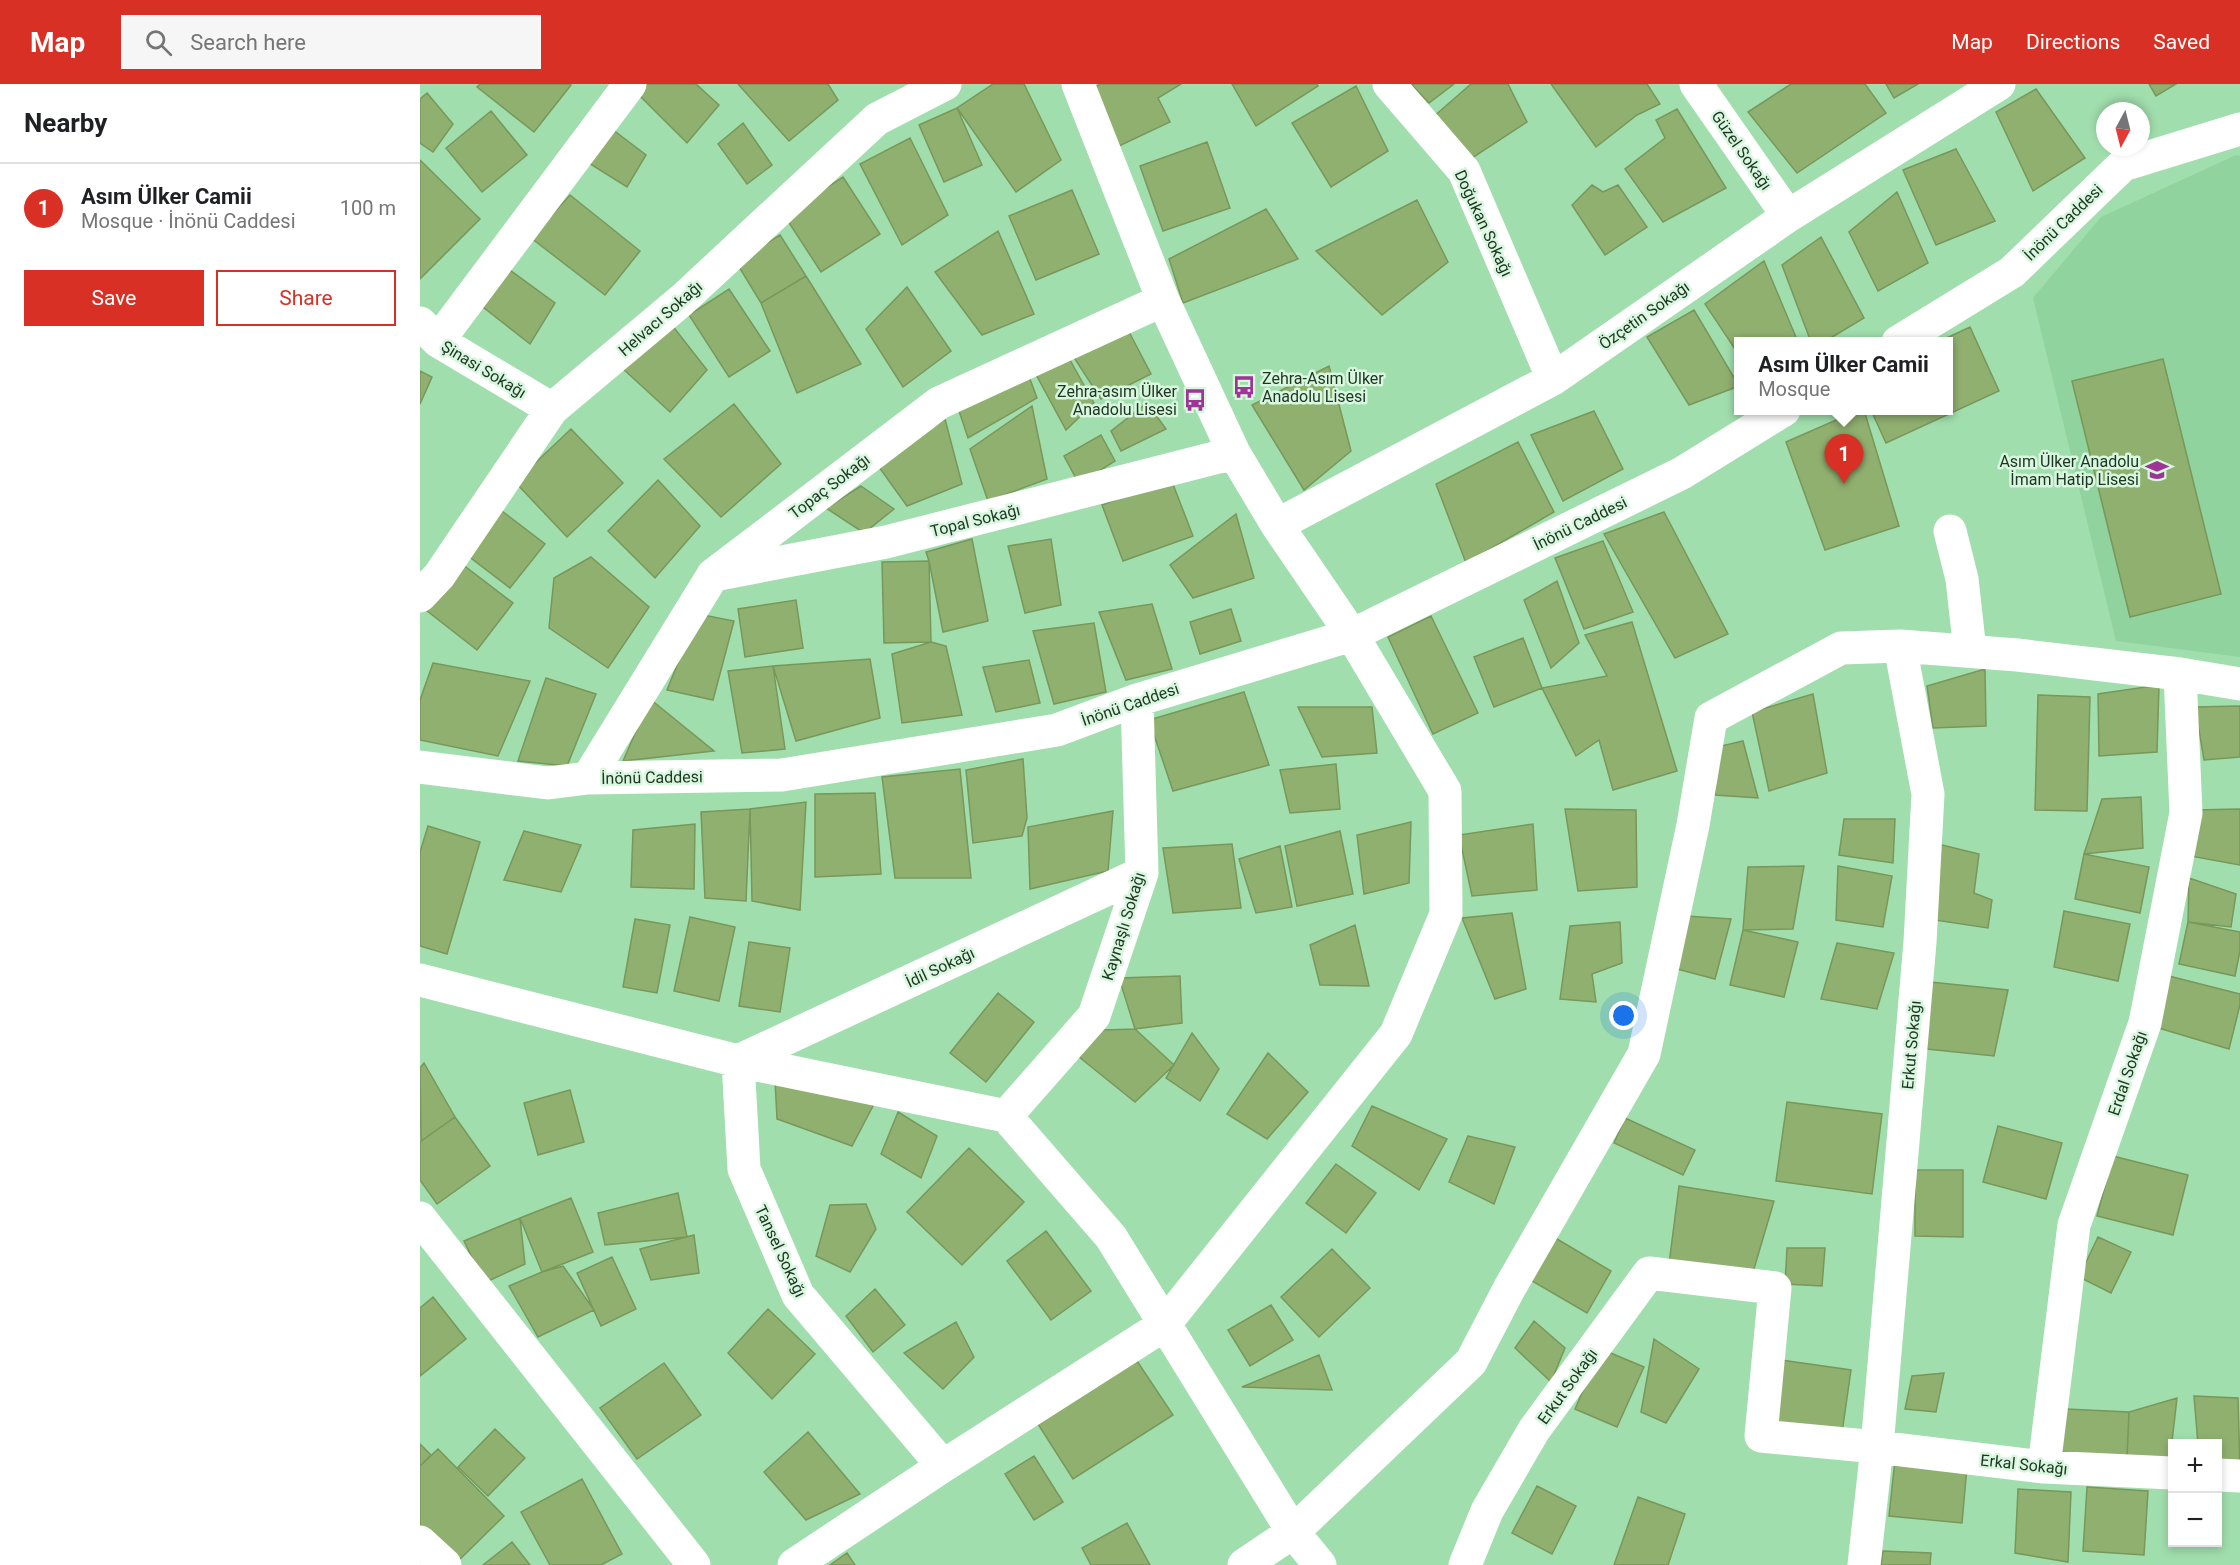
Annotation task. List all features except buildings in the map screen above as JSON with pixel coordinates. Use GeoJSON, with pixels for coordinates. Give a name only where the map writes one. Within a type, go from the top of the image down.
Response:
{"type":"FeatureCollection","features":[{"type":"Feature","properties":{"kind":"street"},"geometry":{"type":"LineString","coordinates":[[429,332],[630,84]]}},
{"type":"Feature","properties":{"kind":"street","name":"Helvacı Sokağı"},"geometry":{"type":"LineString","coordinates":[[420,596],[439,576],[552,409],[682,300],[877,119],[945,84]]}},
{"type":"Feature","properties":{"kind":"street"},"geometry":{"type":"LineString","coordinates":[[794,1565],[943,1466],[1164,1325],[1396,1034],[1446,914],[1445,791],[1352,635],[1277,525],[1234,453],[1163,300],[1078,84]]}},
{"type":"Feature","properties":{"kind":"street","name":"Doğukan Sokağı"},"geometry":{"type":"LineString","coordinates":[[1389,84],[1464,171],[1552,379]]}},
{"type":"Feature","properties":{"kind":"street","name":"Güzel Sokağı"},"geometry":{"type":"LineString","coordinates":[[1696,84],[1788,216]]}},
{"type":"Feature","properties":{"kind":"street","name":"Özçetin Sokağı"},"geometry":{"type":"LineString","coordinates":[[1277,525],[1552,379],[1788,216],[1997,85]]}},
{"type":"Feature","properties":{"kind":"street","name":"İnönü Caddesi"},"geometry":{"type":"LineString","coordinates":[[1906,337],[2012,272],[2123,165],[2240,129]]}},
{"type":"Feature","properties":{"kind":"street","name":"Topaç Sokağı"},"geometry":{"type":"LineString","coordinates":[[588,778],[713,575],[939,403],[1163,300]]}},
{"type":"Feature","properties":{"kind":"street","name":"Şinasi Sokağı"},"geometry":{"type":"LineString","coordinates":[[429,332],[552,409]]}},
{"type":"Feature","properties":{"kind":"street","name":"İnönü Caddesi"},"geometry":{"type":"LineString","coordinates":[[420,767],[548,783],[588,778],[782,775],[1058,730],[1137,700],[1352,635],[1682,473],[1777,415]]}},
{"type":"Feature","properties":{"kind":"street","name":"Topal Sokağı"},"geometry":{"type":"LineString","coordinates":[[713,575],[886,542],[1234,453]]}},
{"type":"Feature","properties":{"kind":"street"},"geometry":{"type":"LineString","coordinates":[[1950,531],[1962,579],[1970,651]]}},
{"type":"Feature","properties":{"kind":"street"},"geometry":{"type":"LineString","coordinates":[[1244,1565],[1293,1532],[1471,1362],[1509,1289],[1644,1054],[1693,825],[1711,718],[1841,648],[1900,646],[2017,655],[2180,674],[2240,684]]}},
{"type":"Feature","properties":{"kind":"street","name":"Erkut Sokağı"},"geometry":{"type":"LineString","coordinates":[[1864,1565],[1877,1447],[1919,953],[1928,794],[1900,646]]}},
{"type":"Feature","properties":{"kind":"street","name":"Erdal Sokağı"},"geometry":{"type":"LineString","coordinates":[[2044,1467],[2074,1225],[2145,1023],[2186,813],[2180,674]]}},
{"type":"Feature","properties":{"kind":"street","name":"Kaynaşlı Sokağı"},"geometry":{"type":"LineString","coordinates":[[1006,1116],[1094,1016],[1142,873],[1137,700]]}},
{"type":"Feature","properties":{"kind":"street","name":"İdil Sokağı"},"geometry":{"type":"LineString","coordinates":[[738,1061],[1142,873]]}},
{"type":"Feature","properties":{"kind":"street"},"geometry":{"type":"LineString","coordinates":[[420,980],[738,1061],[1006,1116],[1111,1237],[1293,1532],[1320,1565]]}},
{"type":"Feature","properties":{"kind":"street","name":"Tansel Sokağı"},"geometry":{"type":"LineString","coordinates":[[738,1061],[744,1169],[798,1295],[943,1466]]}},
{"type":"Feature","properties":{"kind":"street"},"geometry":{"type":"LineString","coordinates":[[420,1218],[694,1565]]}},
{"type":"Feature","properties":{"kind":"street","name":"Erkut Sokağı"},"geometry":{"type":"LineString","coordinates":[[1465,1565],[1487,1511],[1534,1430],[1649,1273],[1775,1288],[1761,1436],[1877,1447]]}},
{"type":"Feature","properties":{"kind":"street","name":"Erkal Sokağı"},"geometry":{"type":"LineString","coordinates":[[1877,1447],[2044,1467],[2168,1473]]}},
{"type":"Feature","properties":{"kind":"street"},"geometry":{"type":"LineString","coordinates":[[2222,1475],[2240,1476]]}},
{"type":"Feature","properties":{"kind":"street"},"geometry":{"type":"LineString","coordinates":[[420,1542],[445,1565]]}},
{"type":"Feature","properties":{"kind":"shaded area","name":"Asım Ülker Anadolu İmam Hatip Lisesi"},"geometry":{"type":"Polygon","coordinates":[[[2236,155],[2240,156],[2240,657],[2116,641],[2033,298],[2101,217],[2236,155]]]}},
{"type":"Feature","properties":{"kind":"place","name":"Zehra-Asım Ülker Anadolu Lisesi"},"geometry":{"type":"Point","coordinates":[1244,387]}},
{"type":"Feature","properties":{"kind":"place","name":"Zehra-asım Ülker Anadolu Lisesi"},"geometry":{"type":"Point","coordinates":[1195,400]}},
{"type":"Feature","properties":{"kind":"place","name":"Asım Ülker Anadolu İmam Hatip Lisesi"},"geometry":{"type":"Point","coordinates":[2157,470]}},
{"type":"Feature","properties":{"kind":"place","name":"Asım Ülker Camii"},"geometry":{"type":"Point","coordinates":[1844,484]}}]}
